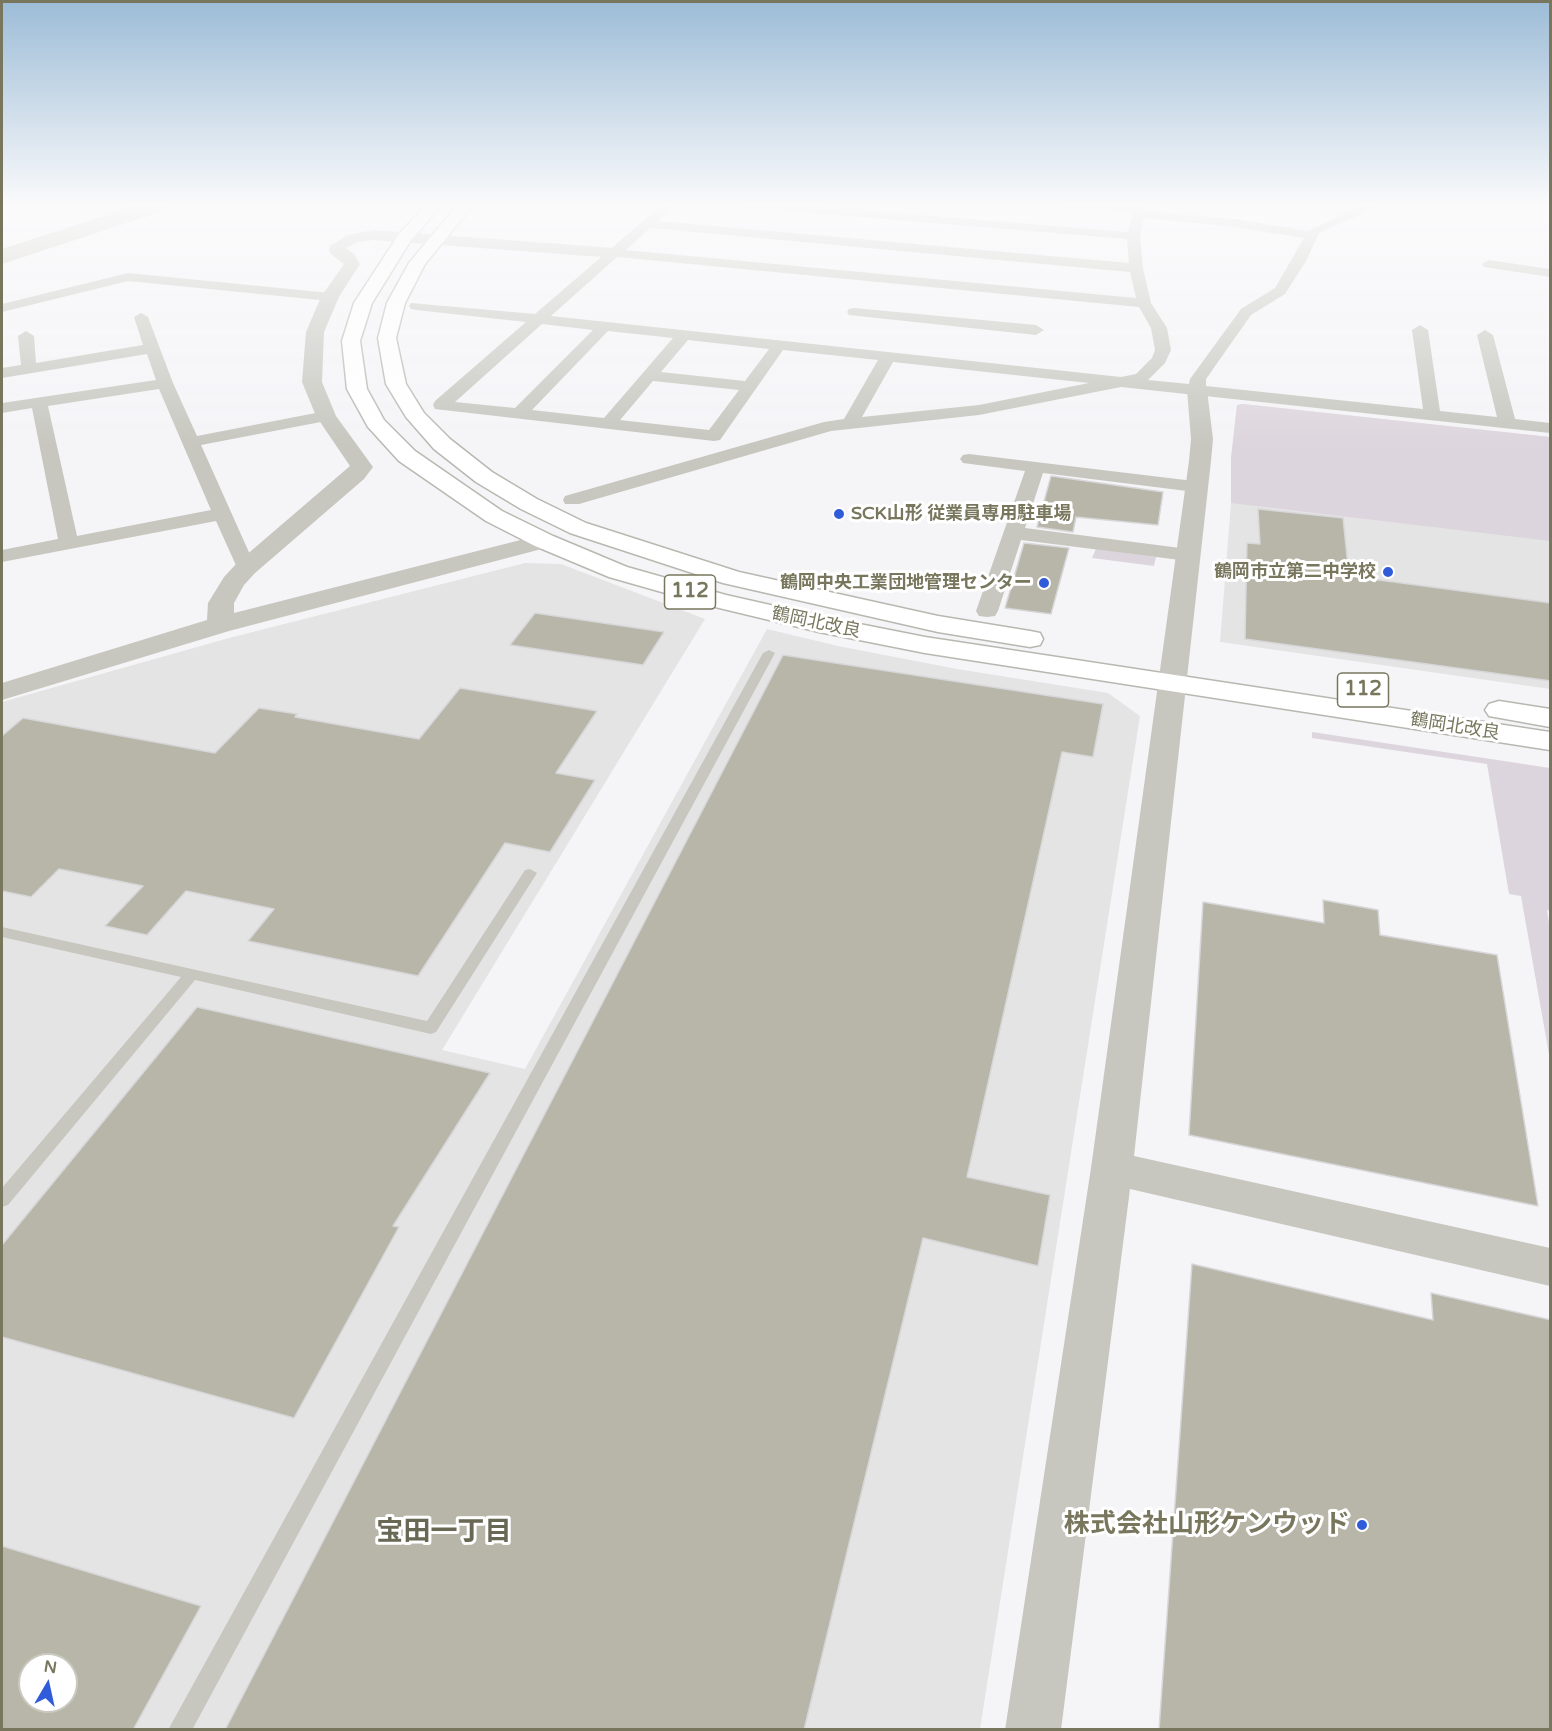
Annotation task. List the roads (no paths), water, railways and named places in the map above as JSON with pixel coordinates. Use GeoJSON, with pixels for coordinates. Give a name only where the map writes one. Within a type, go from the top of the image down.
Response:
{"type":"FeatureCollection","features":[{"type":"Feature","properties":{"kind":"highway","name":"鶴岡北改良"},"geometry":{"type":"LineString","coordinates":[[375,284],[363,303],[351,341],[357,389],[375,423],[407,456],[494,516],[544,541],[618,572],[720,601],[925,645],[1173,672],[1551,718]]}},
{"type":"Feature","properties":{"kind":"highway","name":"鶴岡北改良"},"geometry":{"type":"LineString","coordinates":[[406,284],[396,303],[387,338],[396,384],[416,417],[442,444],[484,477],[529,504],[578,528],[732,578],[938,624],[1173,672],[1551,741]]}},
{"type":"Feature","properties":{"kind":"street"},"geometry":{"type":"LineString","coordinates":[[2,308],[100,284]]}},
{"type":"Feature","properties":{"kind":"street"},"geometry":{"type":"LineString","coordinates":[[196,284],[330,297]]}},
{"type":"Feature","properties":{"kind":"street"},"geometry":{"type":"LineString","coordinates":[[220,625],[221,603],[233,582],[362,467],[326,416],[312,382],[315,332],[330,297],[339,284]]}},
{"type":"Feature","properties":{"kind":"street"},"geometry":{"type":"LineString","coordinates":[[580,284],[441,405],[714,436],[779,345]]}},
{"type":"Feature","properties":{"kind":"street"},"geometry":{"type":"LineString","coordinates":[[872,284],[850,317],[1034,335],[1049,294]]}},
{"type":"Feature","properties":{"kind":"street"},"geometry":{"type":"LineString","coordinates":[[946,284],[1144,303]]}},
{"type":"Feature","properties":{"kind":"street"},"geometry":{"type":"LineString","coordinates":[[572,500],[830,426],[979,410],[1141,378],[1159,360],[1163,350],[1159,328],[1144,303],[1140,284]]}},
{"type":"Feature","properties":{"kind":"street"},"geometry":{"type":"LineString","coordinates":[[1033,1730],[1112,1168],[1188,555],[1202,439],[1198,379],[1246,312],[1280,291],[1285,284]]}},
{"type":"Feature","properties":{"kind":"street"},"geometry":{"type":"LineString","coordinates":[[416,306],[779,345],[831,345],[888,356],[1022,365],[1197,390],[1551,428]]}},
{"type":"Feature","properties":{"kind":"street"},"geometry":{"type":"LineString","coordinates":[[141,317],[165,382],[246,568]]}},
{"type":"Feature","properties":{"kind":"street"},"geometry":{"type":"LineString","coordinates":[[519,414],[605,326]]}},
{"type":"Feature","properties":{"kind":"street"},"geometry":{"type":"LineString","coordinates":[[1420,330],[1432,415]]}},
{"type":"Feature","properties":{"kind":"street"},"geometry":{"type":"LineString","coordinates":[[608,424],[684,335]]}},
{"type":"Feature","properties":{"kind":"street"},"geometry":{"type":"LineString","coordinates":[[1485,335],[1508,423]]}},
{"type":"Feature","properties":{"kind":"street"},"geometry":{"type":"LineString","coordinates":[[26,336],[29,368]]}},
{"type":"Feature","properties":{"kind":"street"},"geometry":{"type":"LineString","coordinates":[[2,373],[154,348]]}},
{"type":"Feature","properties":{"kind":"street"},"geometry":{"type":"LineString","coordinates":[[850,424],[888,356]]}},
{"type":"Feature","properties":{"kind":"street"},"geometry":{"type":"LineString","coordinates":[[650,376],[750,386]]}},
{"type":"Feature","properties":{"kind":"street"},"geometry":{"type":"LineString","coordinates":[[2,408],[165,382]]}},
{"type":"Feature","properties":{"kind":"street"},"geometry":{"type":"LineString","coordinates":[[39,401],[69,543]]}},
{"type":"Feature","properties":{"kind":"street"},"geometry":{"type":"LineString","coordinates":[[192,442],[326,416]]}},
{"type":"Feature","properties":{"kind":"street"},"geometry":{"type":"LineString","coordinates":[[969,459],[1196,486]]}},
{"type":"Feature","properties":{"kind":"street"},"geometry":{"type":"LineString","coordinates":[[987,611],[1036,467]]}},
{"type":"Feature","properties":{"kind":"street"},"geometry":{"type":"LineString","coordinates":[[2,556],[224,514]]}},
{"type":"Feature","properties":{"kind":"street"},"geometry":{"type":"LineString","coordinates":[[1014,533],[1188,555]]}},
{"type":"Feature","properties":{"kind":"street"},"geometry":{"type":"LineString","coordinates":[[2,692],[220,625],[544,541]]}},
{"type":"Feature","properties":{"kind":"street"},"geometry":{"type":"LineString","coordinates":[[1112,1168],[1551,1268]]}},
{"type":"Feature","properties":{"kind":"lane"},"geometry":{"type":"LineString","coordinates":[[178,1730],[769,653]]}},
{"type":"Feature","properties":{"kind":"lane"},"geometry":{"type":"LineString","coordinates":[[2,932],[431,1028],[530,873]]}},
{"type":"Feature","properties":{"kind":"lane"},"geometry":{"type":"LineString","coordinates":[[2,1200],[192,975]]}},
{"type":"Feature","properties":{"kind":"place","name":"SCK山形 従業員専用駐車場"},"geometry":{"type":"Point","coordinates":[839,514]}},
{"type":"Feature","properties":{"kind":"place","name":"鶴岡市立第二中学校"},"geometry":{"type":"Point","coordinates":[1388,572]}},
{"type":"Feature","properties":{"kind":"place","name":"鶴岡中央工業団地管理センター"},"geometry":{"type":"Point","coordinates":[1044,583]}},
{"type":"Feature","properties":{"kind":"place","name":"株式会社山形ケンウッド"},"geometry":{"type":"Point","coordinates":[1362,1525]}},
{"type":"Feature","properties":{"kind":"district","name":"宝田一丁目"},"geometry":{"type":"Point","coordinates":[444,1533]}}]}
